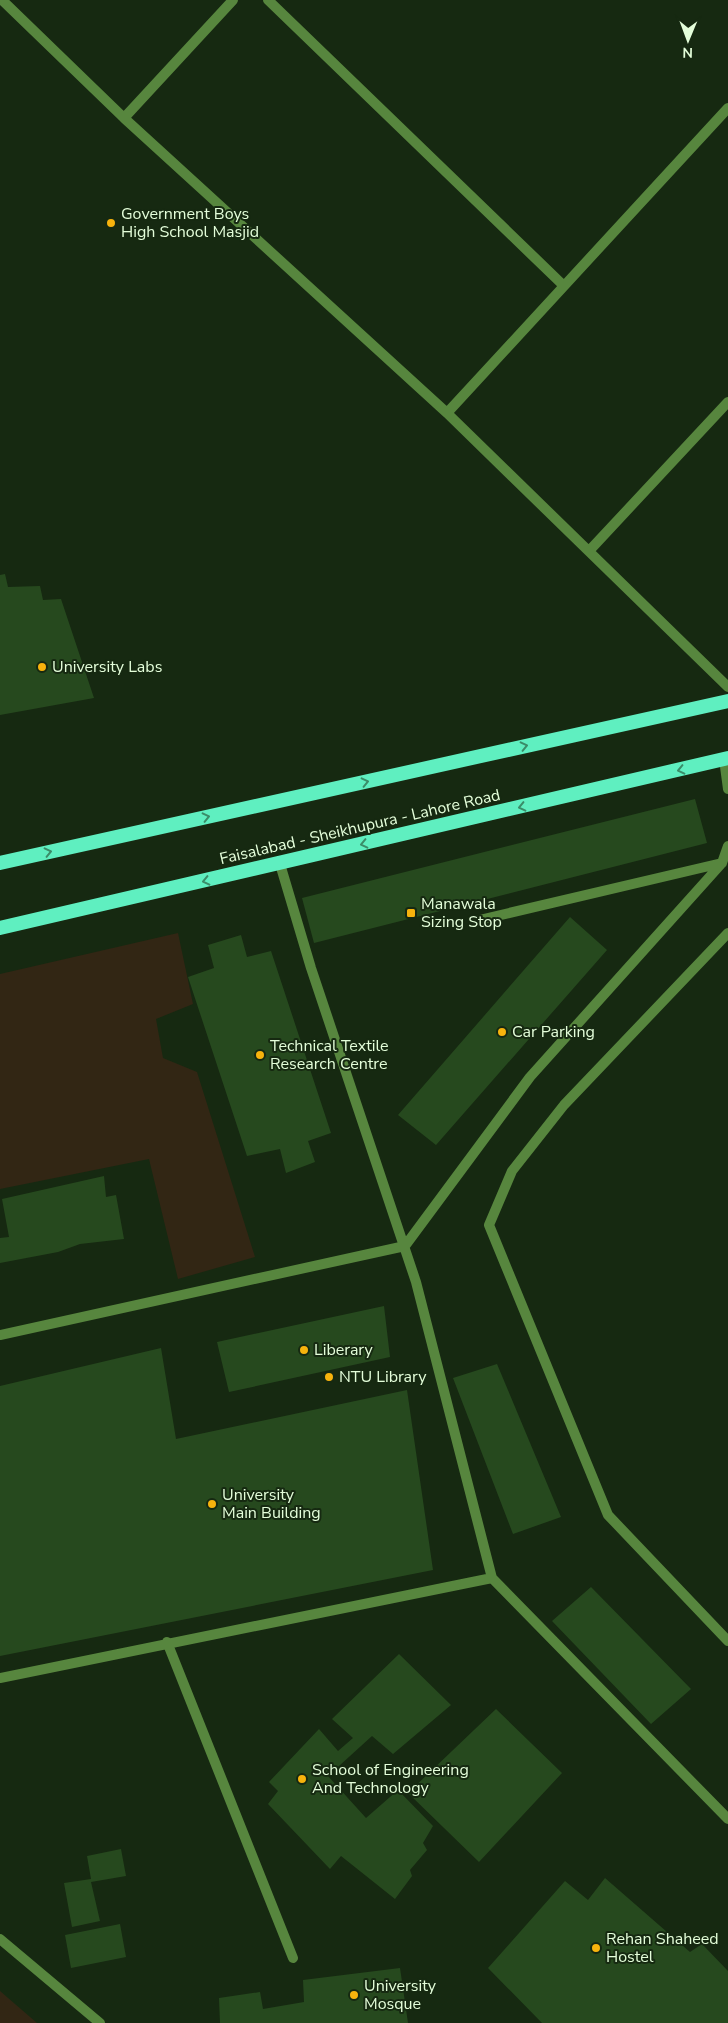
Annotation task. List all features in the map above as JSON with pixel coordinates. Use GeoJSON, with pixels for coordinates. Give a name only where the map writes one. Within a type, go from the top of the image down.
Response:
{"type":"FeatureCollection","features":[{"type":"Feature","properties":{"kind":"highway"},"geometry":{"type":"LineString","coordinates":[[0,863],[728,701]]}},
{"type":"Feature","properties":{"kind":"highway","name":"Faisalabad - Sheikhupura - Lahore Road"},"geometry":{"type":"LineString","coordinates":[[0,928],[726,759]]}},
{"type":"Feature","properties":{"kind":"street"},"geometry":{"type":"LineString","coordinates":[[2,0],[124,118],[447,413],[728,687]]}},
{"type":"Feature","properties":{"kind":"street"},"geometry":{"type":"LineString","coordinates":[[124,118],[233,0]]}},
{"type":"Feature","properties":{"kind":"street"},"geometry":{"type":"LineString","coordinates":[[268,0],[564,286]]}},
{"type":"Feature","properties":{"kind":"street"},"geometry":{"type":"LineString","coordinates":[[447,413],[728,108]]}},
{"type":"Feature","properties":{"kind":"street"},"geometry":{"type":"LineString","coordinates":[[589,551],[728,402]]}},
{"type":"Feature","properties":{"kind":"street"},"geometry":{"type":"LineString","coordinates":[[726,759],[728,789]]}},
{"type":"Feature","properties":{"kind":"street"},"geometry":{"type":"LineString","coordinates":[[0,1335],[405,1246],[530,1077],[722,863],[728,846]]}},
{"type":"Feature","properties":{"kind":"street"},"geometry":{"type":"LineString","coordinates":[[475,921],[722,863]]}},
{"type":"Feature","properties":{"kind":"street"},"geometry":{"type":"LineString","coordinates":[[280,864],[311,968],[405,1246],[492,1578],[728,1819]]}},
{"type":"Feature","properties":{"kind":"street"},"geometry":{"type":"LineString","coordinates":[[728,933],[564,1105],[512,1171],[489,1225],[608,1515],[728,1641]]}},
{"type":"Feature","properties":{"kind":"street"},"geometry":{"type":"LineString","coordinates":[[0,1678],[167,1642],[492,1578]]}},
{"type":"Feature","properties":{"kind":"street"},"geometry":{"type":"LineString","coordinates":[[167,1642],[292,1958]]}},
{"type":"Feature","properties":{"kind":"street"},"geometry":{"type":"LineString","coordinates":[[0,1939],[100,2023]]}},
{"type":"Feature","properties":{"kind":"shaded area"},"geometry":{"type":"Polygon","coordinates":[[[178,933],[193,1004],[156,1019],[163,1058],[197,1072],[255,1257],[178,1279],[149,1159],[0,1189],[0,974],[178,933]]]}},
{"type":"Feature","properties":{"kind":"shaded area"},"geometry":{"type":"Polygon","coordinates":[[[0,1991],[37,2023],[0,2023],[0,1991]]]}},
{"type":"Feature","properties":{"kind":"building","name":"University Labs"},"geometry":{"type":"Polygon","coordinates":[[[5,574],[8,587],[40,586],[43,600],[61,599],[94,698],[0,715],[0,575],[5,574]]]}},
{"type":"Feature","properties":{"kind":"building"},"geometry":{"type":"Polygon","coordinates":[[[695,799],[707,843],[314,943],[302,898],[695,799]]]}},
{"type":"Feature","properties":{"kind":"building","name":"Car Parking"},"geometry":{"type":"Polygon","coordinates":[[[570,917],[607,950],[436,1145],[398,1115],[570,917]]]}},
{"type":"Feature","properties":{"kind":"building","name":"Technical Textile Research Centre"},"geometry":{"type":"Polygon","coordinates":[[[241,935],[247,957],[271,951],[331,1133],[308,1141],[315,1162],[286,1173],[280,1149],[247,1156],[188,977],[214,968],[208,945],[241,935]]]}},
{"type":"Feature","properties":{"kind":"building"},"geometry":{"type":"Polygon","coordinates":[[[104,1176],[106,1197],[116,1195],[124,1239],[80,1244],[58,1252],[0,1263],[0,1238],[9,1237],[2,1199],[104,1176]]]}},
{"type":"Feature","properties":{"kind":"building","name":"Liberary"},"geometry":{"type":"Polygon","coordinates":[[[384,1306],[390,1357],[229,1392],[217,1342],[384,1306]]]}},
{"type":"Feature","properties":{"kind":"building","name":"University Main Building"},"geometry":{"type":"Polygon","coordinates":[[[161,1348],[176,1439],[407,1390],[433,1570],[0,1656],[0,1386],[161,1348]]]}},
{"type":"Feature","properties":{"kind":"building"},"geometry":{"type":"Polygon","coordinates":[[[497,1364],[561,1517],[513,1534],[453,1378],[497,1364]]]}},
{"type":"Feature","properties":{"kind":"building"},"geometry":{"type":"Polygon","coordinates":[[[591,1587],[691,1689],[651,1724],[552,1621],[591,1587]]]}},
{"type":"Feature","properties":{"kind":"building","name":"School of Engineering And Technology"},"geometry":{"type":"Polygon","coordinates":[[[399,1654],[451,1705],[393,1754],[372,1736],[328,1776],[366,1818],[398,1790],[433,1826],[423,1843],[427,1850],[410,1870],[412,1876],[395,1899],[341,1856],[330,1869],[268,1804],[278,1791],[269,1782],[319,1729],[338,1751],[353,1738],[332,1719],[399,1654]]]}},
{"type":"Feature","properties":{"kind":"building","name":"School of Engineering And Technology"},"geometry":{"type":"Polygon","coordinates":[[[496,1709],[562,1773],[479,1862],[408,1793],[496,1709]]]}},
{"type":"Feature","properties":{"kind":"building"},"geometry":{"type":"Polygon","coordinates":[[[121,1849],[126,1876],[91,1882],[100,1921],[72,1927],[64,1883],[91,1879],[87,1856],[121,1849]]]}},
{"type":"Feature","properties":{"kind":"building","name":"Rehan Shaheed Hostel"},"geometry":{"type":"Polygon","coordinates":[[[605,1878],[690,1952],[702,1944],[728,1971],[728,2023],[542,2023],[488,1968],[565,1881],[588,1900],[605,1878]]]}},
{"type":"Feature","properties":{"kind":"building"},"geometry":{"type":"Polygon","coordinates":[[[120,1924],[126,1957],[71,1968],[65,1935],[120,1924]]]}},
{"type":"Feature","properties":{"kind":"building","name":"University Mosque"},"geometry":{"type":"Polygon","coordinates":[[[400,1968],[408,2023],[220,2023],[219,1998],[260,1992],[263,2009],[304,2002],[303,1980],[400,1968]]]}},
{"type":"Feature","properties":{"kind":"place","name":"Government Boys High School Masjid"},"geometry":{"type":"Point","coordinates":[111,223]}},
{"type":"Feature","properties":{"kind":"place","name":"University Labs"},"geometry":{"type":"Point","coordinates":[42,667]}},
{"type":"Feature","properties":{"kind":"place","name":"Manawala Sizing Stop"},"geometry":{"type":"Point","coordinates":[411,913]}},
{"type":"Feature","properties":{"kind":"place","name":"Car Parking"},"geometry":{"type":"Point","coordinates":[502,1032]}},
{"type":"Feature","properties":{"kind":"place","name":"Technical Textile Research Centre"},"geometry":{"type":"Point","coordinates":[260,1055]}},
{"type":"Feature","properties":{"kind":"place","name":"Liberary"},"geometry":{"type":"Point","coordinates":[304,1350]}},
{"type":"Feature","properties":{"kind":"place","name":"NTU Library"},"geometry":{"type":"Point","coordinates":[329,1377]}},
{"type":"Feature","properties":{"kind":"place","name":"University Main Building"},"geometry":{"type":"Point","coordinates":[212,1504]}},
{"type":"Feature","properties":{"kind":"place","name":"School of Engineering And Technology"},"geometry":{"type":"Point","coordinates":[302,1779]}},
{"type":"Feature","properties":{"kind":"place","name":"Rehan Shaheed Hostel"},"geometry":{"type":"Point","coordinates":[596,1948]}},
{"type":"Feature","properties":{"kind":"place","name":"University Mosque"},"geometry":{"type":"Point","coordinates":[354,1995]}}]}
